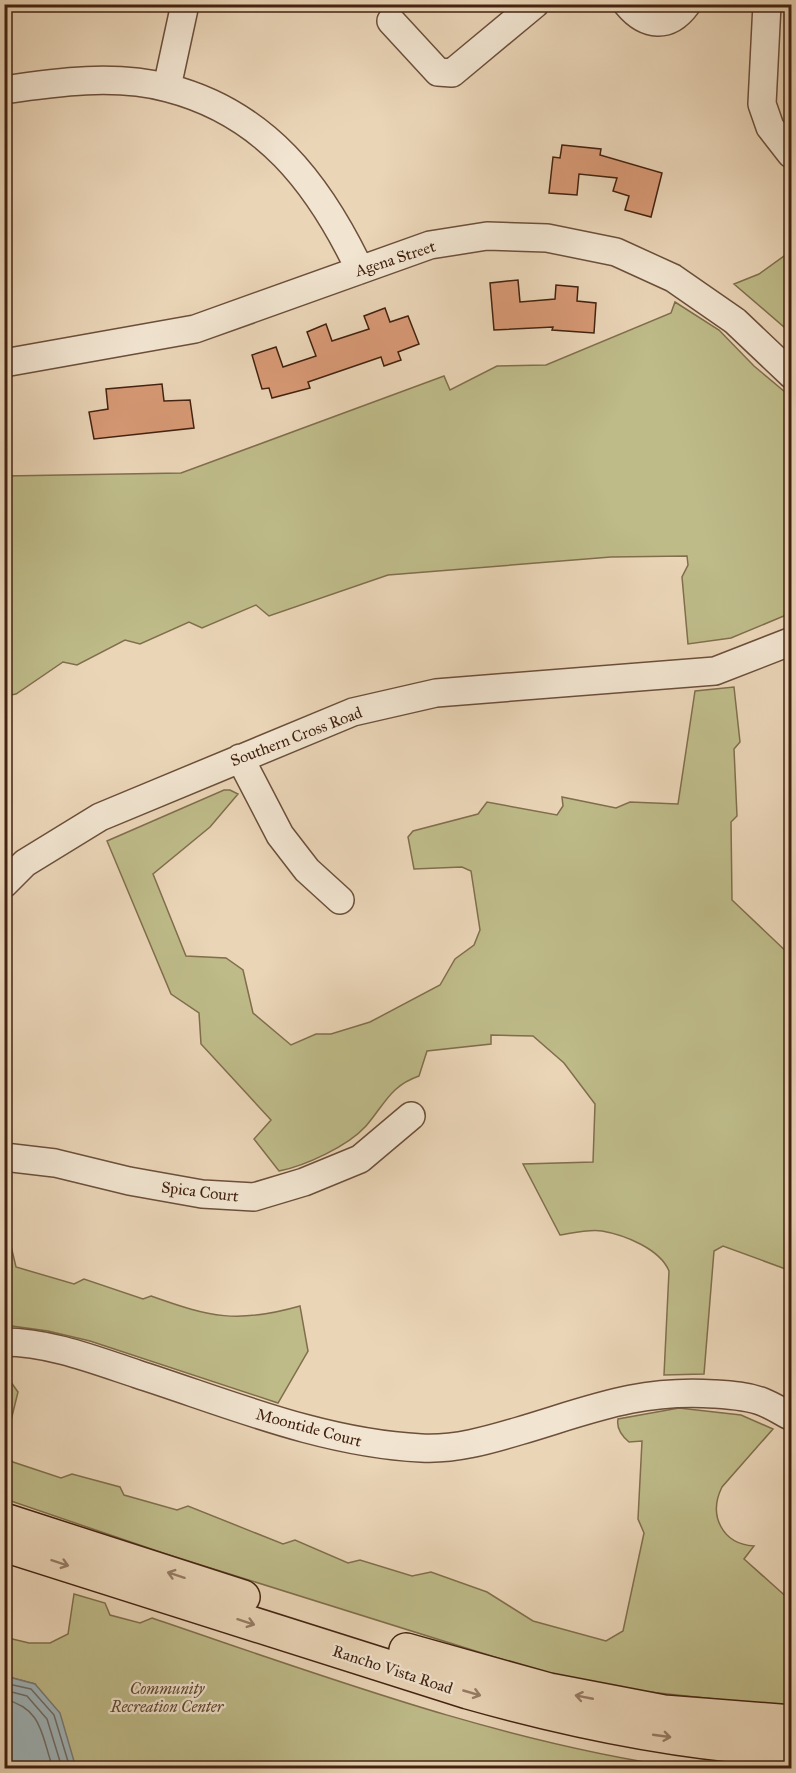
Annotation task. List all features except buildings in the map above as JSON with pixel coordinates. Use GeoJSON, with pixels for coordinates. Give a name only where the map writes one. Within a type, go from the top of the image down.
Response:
{"type":"FeatureCollection","features":[{"type":"Feature","properties":{"kind":"main road","name":"Rancho Vista Road"},"geometry":{"type":"LineString","coordinates":[[4,1520],[386,1644],[549,1690],[664,1712],[792,1722]]}},
{"type":"Feature","properties":{"kind":"main road","name":"Rancho Vista Road"},"geometry":{"type":"LineString","coordinates":[[4,1545],[468,1692],[544,1713],[629,1732],[743,1747],[792,1750]]}},
{"type":"Feature","properties":{"kind":"street"},"geometry":{"type":"LineString","coordinates":[[167,87],[186,4]]}},
{"type":"Feature","properties":{"kind":"street"},"geometry":{"type":"LineString","coordinates":[[392,21],[438,72],[452,73],[536,4]]}},
{"type":"Feature","properties":{"kind":"street"},"geometry":{"type":"LineString","coordinates":[[627,4],[638,16],[657,23],[672,20],[687,4]]}},
{"type":"Feature","properties":{"kind":"street"},"geometry":{"type":"LineString","coordinates":[[768,4],[762,104],[770,127],[791,154]]}},
{"type":"Feature","properties":{"kind":"street"},"geometry":{"type":"LineString","coordinates":[[4,90],[105,81],[167,87],[204,100],[238,118],[277,146],[312,185],[339,225],[360,270]]}},
{"type":"Feature","properties":{"kind":"street","name":"Agena Street"},"geometry":{"type":"LineString","coordinates":[[4,363],[195,328],[430,245],[488,236],[547,238],[616,252],[673,278],[735,321],[792,375]]}},
{"type":"Feature","properties":{"kind":"street","name":"Southern Cross Road"},"geometry":{"type":"LineString","coordinates":[[4,884],[26,863],[100,818],[353,712],[436,693],[716,671],[792,641]]}},
{"type":"Feature","properties":{"kind":"street"},"geometry":{"type":"LineString","coordinates":[[240,758],[280,835],[307,870],[340,900]]}},
{"type":"Feature","properties":{"kind":"street","name":"Spica Court"},"geometry":{"type":"LineString","coordinates":[[4,1157],[55,1163],[129,1181],[202,1194],[254,1197],[304,1182],[360,1159],[411,1116]]}},
{"type":"Feature","properties":{"kind":"street","name":"Moontide Court"},"geometry":{"type":"LineString","coordinates":[[4,1342],[19,1342],[82,1356],[293,1426],[354,1442],[424,1448],[484,1441],[609,1403],[649,1394],[682,1392],[732,1395],[762,1401],[792,1417]]}},
{"type":"Feature","properties":{"kind":"green space"},"geometry":{"type":"Polygon","coordinates":[[[791,251],[791,333],[734,284],[759,274],[791,251]]]}},
{"type":"Feature","properties":{"kind":"green space"},"geometry":{"type":"Polygon","coordinates":[[[675,302],[719,330],[754,366],[791,397],[792,485],[787,500],[792,505],[791,613],[731,638],[688,644],[682,577],[688,565],[687,556],[611,557],[388,575],[269,616],[256,605],[202,628],[189,622],[140,644],[125,640],[77,665],[63,662],[16,694],[5,696],[5,476],[181,473],[444,376],[450,390],[497,366],[546,365],[671,313],[675,302]]]}},
{"type":"Feature","properties":{"kind":"green space"},"geometry":{"type":"Polygon","coordinates":[[[734,687],[740,742],[734,749],[737,816],[731,822],[732,900],[791,956],[791,1271],[723,1246],[714,1251],[704,1374],[664,1375],[669,1271],[664,1263],[641,1244],[611,1233],[592,1230],[560,1235],[523,1164],[593,1162],[595,1104],[564,1063],[533,1036],[491,1035],[491,1044],[427,1051],[419,1076],[394,1090],[358,1133],[326,1154],[301,1165],[279,1171],[254,1139],[271,1120],[201,1044],[199,1013],[171,994],[107,841],[224,790],[238,794],[210,827],[153,874],[186,956],[226,958],[243,970],[253,1013],[291,1045],[316,1034],[331,1034],[370,1022],[440,985],[455,959],[474,945],[480,930],[471,871],[462,867],[414,869],[408,837],[413,831],[478,814],[487,802],[557,815],[563,806],[562,797],[616,808],[630,802],[678,804],[695,691],[734,687]]]}},
{"type":"Feature","properties":{"kind":"green space"},"geometry":{"type":"Polygon","coordinates":[[[5,1221],[16,1267],[74,1284],[84,1279],[143,1299],[151,1296],[190,1309],[224,1316],[258,1315],[300,1306],[308,1351],[278,1403],[90,1341],[48,1331],[5,1325],[5,1221]]]}},
{"type":"Feature","properties":{"kind":"green space"},"geometry":{"type":"Polygon","coordinates":[[[5,1361],[11,1362],[8,1378],[18,1392],[5,1445],[5,1361]]]}},
{"type":"Feature","properties":{"kind":"green space"},"geometry":{"type":"Polygon","coordinates":[[[679,1408],[741,1415],[773,1429],[722,1487],[717,1508],[721,1526],[726,1534],[743,1544],[754,1546],[744,1559],[791,1601],[791,1707],[640,1691],[539,1671],[166,1554],[5,1499],[4,1452],[13,1462],[61,1478],[72,1474],[120,1487],[124,1495],[177,1510],[188,1506],[283,1544],[295,1540],[348,1563],[360,1560],[412,1576],[431,1572],[487,1592],[533,1621],[606,1641],[623,1631],[644,1533],[638,1519],[642,1441],[629,1442],[626,1440],[619,1429],[618,1419],[679,1408]]]}},
{"type":"Feature","properties":{"kind":"green space","name":"Community Recreation Center"},"geometry":{"type":"Polygon","coordinates":[[[74,1594],[105,1603],[110,1615],[140,1623],[152,1618],[348,1685],[481,1725],[615,1757],[683,1768],[76,1768],[69,1749],[35,1684],[5,1676],[4,1637],[29,1643],[50,1643],[68,1634],[74,1594]]]}},
{"type":"Feature","properties":{"kind":"water"},"geometry":{"type":"Polygon","coordinates":[[[5,1676],[35,1684],[60,1713],[76,1768],[5,1768],[5,1676]]]}}]}
